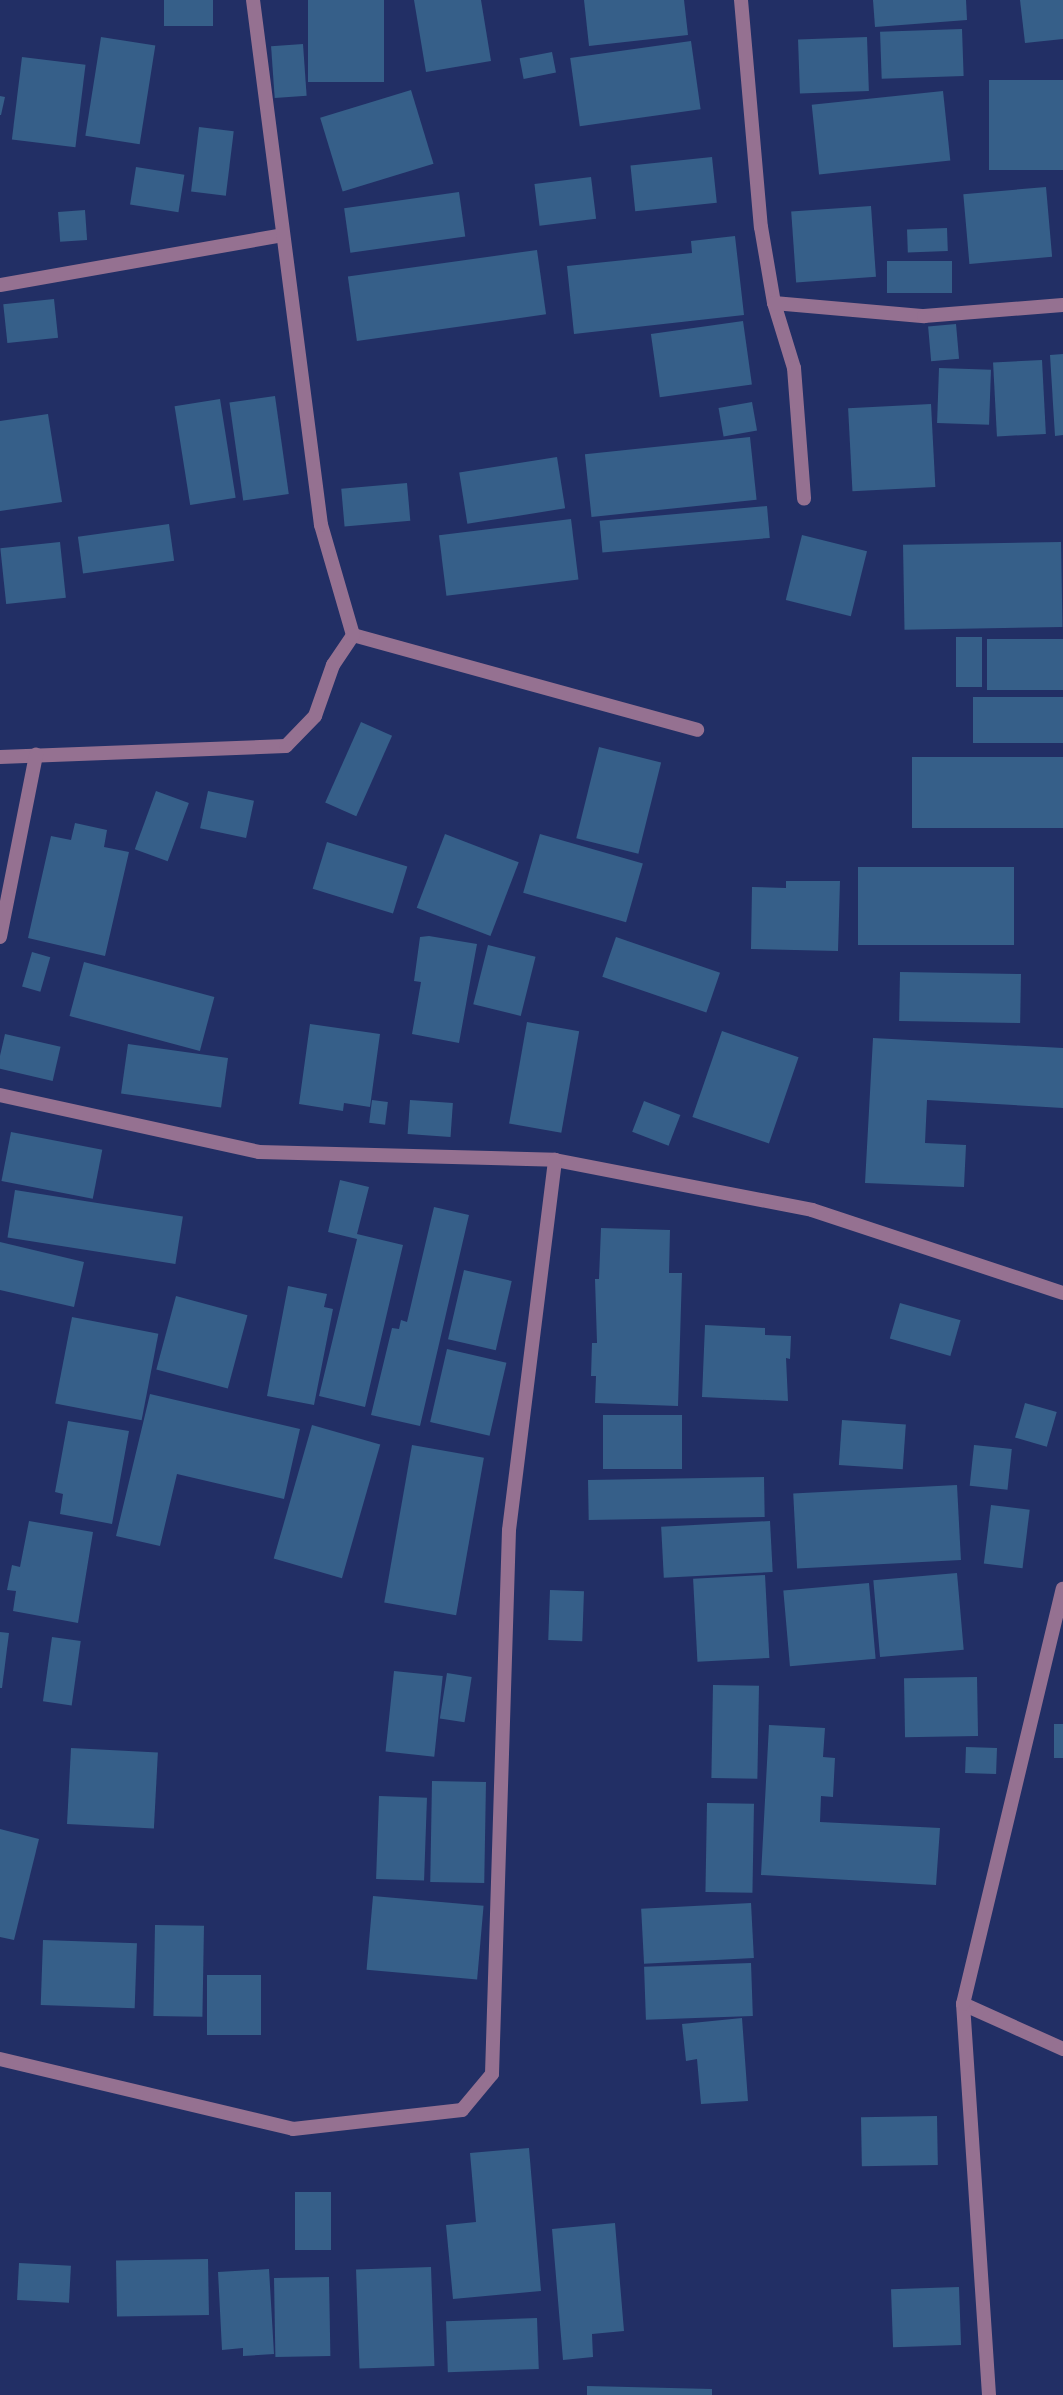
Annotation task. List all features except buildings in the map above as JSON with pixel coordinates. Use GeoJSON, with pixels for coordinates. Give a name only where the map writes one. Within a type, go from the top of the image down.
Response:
{"type":"FeatureCollection","features":[{"type":"Feature","properties":{"kind":"street"},"geometry":{"type":"LineString","coordinates":[[0,757],[286,746],[315,716],[333,665],[353,635],[321,525],[253,0]]}},
{"type":"Feature","properties":{"kind":"street"},"geometry":{"type":"LineString","coordinates":[[741,0],[761,227],[774,303],[794,368],[804,499]]}},
{"type":"Feature","properties":{"kind":"street"},"geometry":{"type":"LineString","coordinates":[[0,285],[283,235]]}},
{"type":"Feature","properties":{"kind":"street"},"geometry":{"type":"LineString","coordinates":[[774,303],[924,316],[1063,305]]}},
{"type":"Feature","properties":{"kind":"street"},"geometry":{"type":"LineString","coordinates":[[353,635],[697,730]]}},
{"type":"Feature","properties":{"kind":"street"},"geometry":{"type":"LineString","coordinates":[[0,937],[36,755]]}},
{"type":"Feature","properties":{"kind":"street"},"geometry":{"type":"LineString","coordinates":[[0,1095],[259,1152],[555,1160],[812,1210],[1063,1293]]}},
{"type":"Feature","properties":{"kind":"street"},"geometry":{"type":"LineString","coordinates":[[0,2059],[292,2129],[462,2109],[492,2074],[509,1530],[555,1160]]}},
{"type":"Feature","properties":{"kind":"street"},"geometry":{"type":"LineString","coordinates":[[989,2395],[963,2004],[1063,1589]]}},
{"type":"Feature","properties":{"kind":"street"},"geometry":{"type":"LineString","coordinates":[[963,2004],[1063,2049]]}}]}
